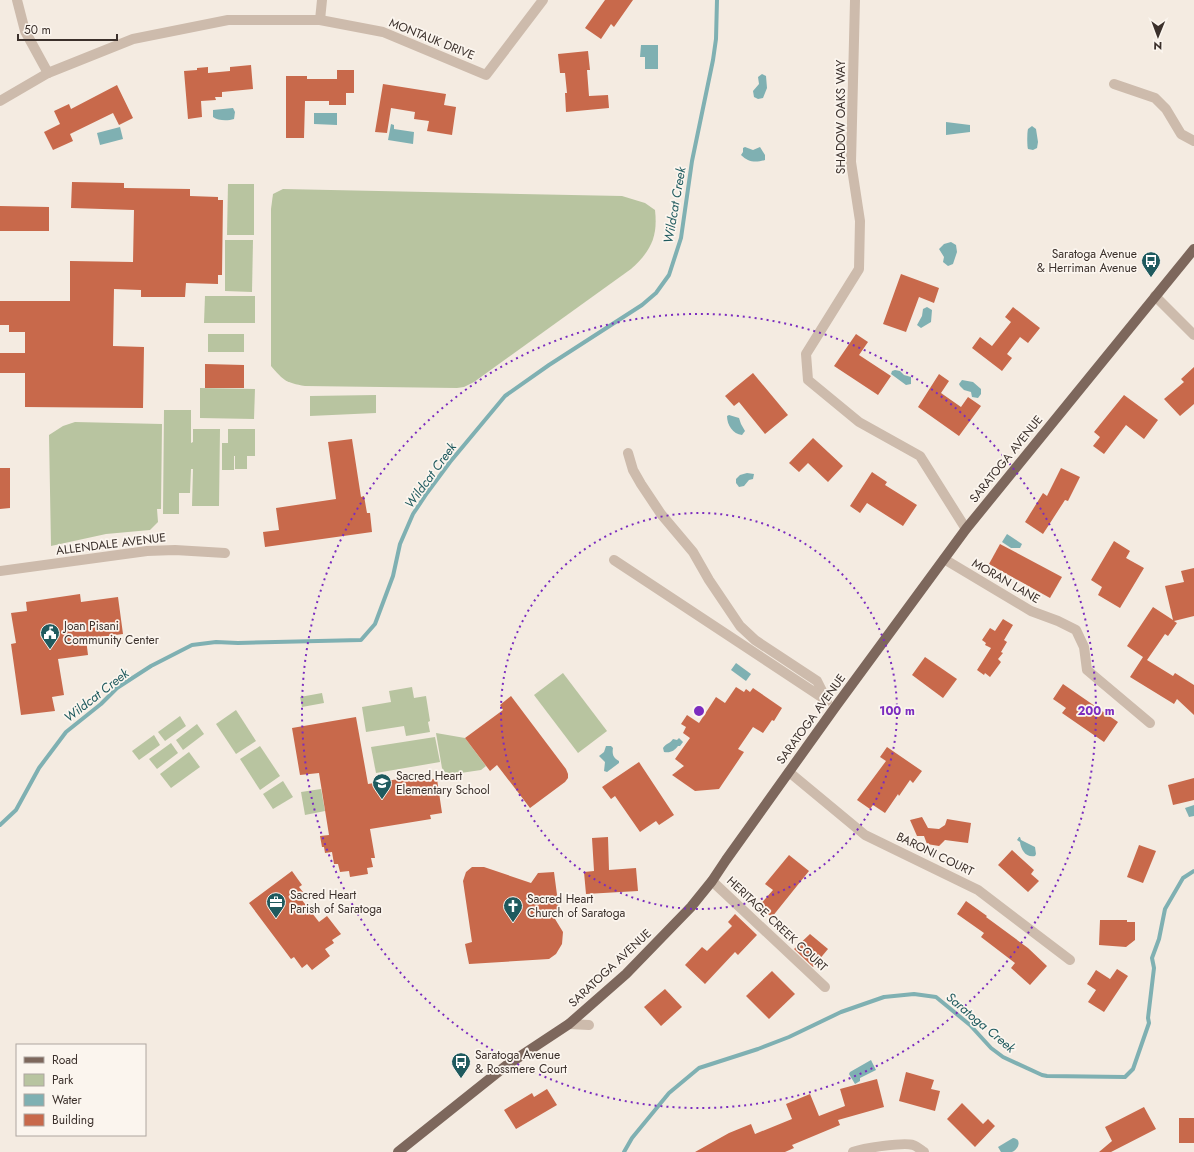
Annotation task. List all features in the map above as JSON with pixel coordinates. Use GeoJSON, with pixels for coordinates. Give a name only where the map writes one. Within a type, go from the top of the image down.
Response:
{"type":"FeatureCollection","features":[{"type":"Feature","properties":{"kind":"main road","name":"SARATOGA AVENUE"},"geometry":{"type":"LineString","coordinates":[[398,1152],[507,1065],[569,1024],[626,974],[691,907],[712,881],[836,706],[966,529],[1194,249]]}},
{"type":"Feature","properties":{"kind":"street"},"geometry":{"type":"LineString","coordinates":[[17,0],[25,31],[48,72]]}},
{"type":"Feature","properties":{"kind":"street"},"geometry":{"type":"LineString","coordinates":[[320,20],[322,0]]}},
{"type":"Feature","properties":{"kind":"street","name":"MONTAUK DRIVE"},"geometry":{"type":"LineString","coordinates":[[0,101],[48,72],[133,39],[228,20],[320,20],[383,32],[486,75],[543,0]]}},
{"type":"Feature","properties":{"kind":"street","name":"SHADOW OAKS WAY"},"geometry":{"type":"LineString","coordinates":[[855,0],[851,162],[860,221],[859,269],[806,354],[808,380],[859,422],[920,456],[966,529]]}},
{"type":"Feature","properties":{"kind":"street"},"geometry":{"type":"LineString","coordinates":[[1114,84],[1155,98],[1166,108],[1181,134],[1194,140]]}},
{"type":"Feature","properties":{"kind":"street"},"geometry":{"type":"LineString","coordinates":[[1155,296],[1194,335]]}},
{"type":"Feature","properties":{"kind":"street"},"geometry":{"type":"LineString","coordinates":[[628,453],[633,470],[641,484],[661,514],[692,552],[740,626],[755,640],[817,681],[827,700]]}},
{"type":"Feature","properties":{"kind":"street","name":"ALLENDALE AVENUE"},"geometry":{"type":"LineString","coordinates":[[0,571],[147,551],[175,550],[225,553]]}},
{"type":"Feature","properties":{"kind":"street","name":"MORAN LANE"},"geometry":{"type":"LineString","coordinates":[[944,559],[1031,611],[1058,621],[1076,630],[1084,647],[1087,670],[1150,723]]}},
{"type":"Feature","properties":{"kind":"street"},"geometry":{"type":"LineString","coordinates":[[614,560],[836,706]]}},
{"type":"Feature","properties":{"kind":"street","name":"BARONI COURT"},"geometry":{"type":"LineString","coordinates":[[789,772],[865,834],[978,890],[1070,960]]}},
{"type":"Feature","properties":{"kind":"street","name":"HERITAGE CREEK COURT"},"geometry":{"type":"LineString","coordinates":[[712,881],[825,987]]}},
{"type":"Feature","properties":{"kind":"street"},"geometry":{"type":"LineString","coordinates":[[569,1024],[589,1025]]}},
{"type":"Feature","properties":{"kind":"street"},"geometry":{"type":"LineString","coordinates":[[854,1152],[885,1145],[913,1145],[924,1152]]}},
{"type":"Feature","properties":{"kind":"green space"},"geometry":{"type":"Polygon","coordinates":[[[228,184],[254,184],[254,235],[227,235],[228,184]]]}},
{"type":"Feature","properties":{"kind":"green space"},"geometry":{"type":"Polygon","coordinates":[[[283,189],[622,196],[645,203],[655,210],[656,220],[652,243],[644,256],[631,269],[474,382],[464,387],[305,386],[293,384],[285,380],[271,366],[271,209],[273,194],[283,189]]]}},
{"type":"Feature","properties":{"kind":"green space"},"geometry":{"type":"Polygon","coordinates":[[[225,240],[253,240],[252,292],[225,291],[225,240]]]}},
{"type":"Feature","properties":{"kind":"green space"},"geometry":{"type":"Polygon","coordinates":[[[205,296],[255,296],[255,323],[204,323],[205,296]]]}},
{"type":"Feature","properties":{"kind":"green space"},"geometry":{"type":"Polygon","coordinates":[[[208,334],[244,334],[244,352],[208,352],[208,334]]]}},
{"type":"Feature","properties":{"kind":"green space"},"geometry":{"type":"Polygon","coordinates":[[[200,388],[255,389],[254,419],[200,418],[200,388]]]}},
{"type":"Feature","properties":{"kind":"green space"},"geometry":{"type":"Polygon","coordinates":[[[376,395],[376,413],[310,416],[310,396],[376,395]]]}},
{"type":"Feature","properties":{"kind":"green space"},"geometry":{"type":"Polygon","coordinates":[[[164,410],[191,410],[191,443],[193,442],[193,429],[220,429],[219,506],[192,506],[193,469],[191,469],[190,493],[179,493],[179,514],[163,514],[164,410]]]}},
{"type":"Feature","properties":{"kind":"green space"},"geometry":{"type":"Polygon","coordinates":[[[75,422],[162,424],[161,509],[157,509],[158,522],[150,530],[106,534],[51,546],[49,435],[63,426],[75,422]]]}},
{"type":"Feature","properties":{"kind":"green space"},"geometry":{"type":"Polygon","coordinates":[[[228,429],[255,429],[255,456],[247,456],[247,469],[235,469],[234,456],[234,470],[222,470],[222,443],[228,443],[228,429]]]}},
{"type":"Feature","properties":{"kind":"green space"},"geometry":{"type":"Polygon","coordinates":[[[563,673],[607,731],[578,753],[534,695],[563,673]]]}},
{"type":"Feature","properties":{"kind":"green space"},"geometry":{"type":"Polygon","coordinates":[[[412,687],[414,698],[426,696],[430,721],[428,722],[430,732],[406,736],[404,726],[366,732],[362,707],[391,702],[389,691],[412,687]]]}},
{"type":"Feature","properties":{"kind":"green space"},"geometry":{"type":"Polygon","coordinates":[[[322,693],[324,703],[302,707],[300,697],[322,693]]]}},
{"type":"Feature","properties":{"kind":"green space"},"geometry":{"type":"Polygon","coordinates":[[[236,710],[256,741],[236,754],[216,724],[236,710]]]}},
{"type":"Feature","properties":{"kind":"green space"},"geometry":{"type":"Polygon","coordinates":[[[180,716],[186,726],[165,741],[158,732],[180,716]]]}},
{"type":"Feature","properties":{"kind":"green space"},"geometry":{"type":"Polygon","coordinates":[[[197,724],[204,734],[183,750],[176,740],[197,724]]]}},
{"type":"Feature","properties":{"kind":"green space"},"geometry":{"type":"Polygon","coordinates":[[[436,733],[465,738],[486,766],[481,770],[447,775],[442,768],[436,733]]]}},
{"type":"Feature","properties":{"kind":"green space"},"geometry":{"type":"Polygon","coordinates":[[[154,735],[160,745],[139,760],[132,751],[154,735]]]}},
{"type":"Feature","properties":{"kind":"green space"},"geometry":{"type":"Polygon","coordinates":[[[435,737],[440,762],[376,773],[371,747],[435,737]]]}},
{"type":"Feature","properties":{"kind":"green space"},"geometry":{"type":"Polygon","coordinates":[[[171,743],[178,753],[157,769],[149,759],[171,743]]]}},
{"type":"Feature","properties":{"kind":"green space"},"geometry":{"type":"Polygon","coordinates":[[[260,746],[280,776],[260,790],[240,759],[260,746]]]}},
{"type":"Feature","properties":{"kind":"green space"},"geometry":{"type":"Polygon","coordinates":[[[189,752],[200,767],[171,788],[160,774],[189,752]]]}},
{"type":"Feature","properties":{"kind":"green space"},"geometry":{"type":"Polygon","coordinates":[[[283,781],[293,797],[273,809],[263,794],[283,781]]]}},
{"type":"Feature","properties":{"kind":"green space"},"geometry":{"type":"Polygon","coordinates":[[[321,789],[325,811],[305,815],[301,792],[321,789]]]}},
{"type":"Feature","properties":{"kind":"water"},"geometry":{"type":"Polygon","coordinates":[[[641,45],[658,45],[658,69],[645,69],[645,57],[640,57],[641,45]]]}},
{"type":"Feature","properties":{"kind":"water"},"geometry":{"type":"Polygon","coordinates":[[[762,74],[766,76],[767,88],[763,98],[758,99],[754,97],[753,91],[759,84],[758,77],[762,74]]]}},
{"type":"Feature","properties":{"kind":"water"},"geometry":{"type":"Polygon","coordinates":[[[233,108],[235,112],[234,119],[223,120],[213,117],[213,110],[233,108]]]}},
{"type":"Feature","properties":{"kind":"water"},"geometry":{"type":"Polygon","coordinates":[[[314,113],[337,113],[337,125],[314,124],[314,113]]]}},
{"type":"Feature","properties":{"kind":"water"},"geometry":{"type":"Polygon","coordinates":[[[946,122],[970,125],[970,132],[946,135],[946,122]]]}},
{"type":"Feature","properties":{"kind":"water"},"geometry":{"type":"Polygon","coordinates":[[[391,124],[394,125],[394,129],[414,132],[413,144],[388,140],[391,124]]]}},
{"type":"Feature","properties":{"kind":"water"},"geometry":{"type":"Polygon","coordinates":[[[1032,126],[1036,129],[1038,142],[1037,148],[1033,150],[1028,149],[1027,143],[1028,129],[1032,126]]]}},
{"type":"Feature","properties":{"kind":"water"},"geometry":{"type":"Polygon","coordinates":[[[120,127],[123,139],[100,145],[97,133],[120,127]]]}},
{"type":"Feature","properties":{"kind":"water"},"geometry":{"type":"Polygon","coordinates":[[[745,147],[753,150],[760,147],[765,155],[765,160],[755,162],[746,159],[741,155],[743,148],[745,147]]]}},
{"type":"Feature","properties":{"kind":"water"},"geometry":{"type":"Polygon","coordinates":[[[951,242],[956,245],[957,252],[953,264],[948,266],[943,262],[944,257],[939,249],[944,244],[951,242]]]}},
{"type":"Feature","properties":{"kind":"water"},"geometry":{"type":"Polygon","coordinates":[[[927,307],[932,310],[931,322],[921,328],[917,325],[922,316],[923,309],[927,307]]]}},
{"type":"Feature","properties":{"kind":"water"},"geometry":{"type":"Polygon","coordinates":[[[895,370],[911,377],[911,384],[906,385],[891,374],[892,371],[895,370]]]}},
{"type":"Feature","properties":{"kind":"water"},"geometry":{"type":"Polygon","coordinates":[[[962,380],[973,382],[981,389],[981,394],[978,398],[972,397],[971,392],[964,390],[960,386],[959,384],[962,380]]]}},
{"type":"Feature","properties":{"kind":"water"},"geometry":{"type":"Polygon","coordinates":[[[729,415],[739,418],[745,431],[742,435],[733,431],[729,426],[727,416],[729,415]]]}},
{"type":"Feature","properties":{"kind":"water"},"geometry":{"type":"Polygon","coordinates":[[[747,473],[754,474],[753,479],[749,480],[744,486],[739,487],[736,483],[736,479],[740,475],[747,473]]]}},
{"type":"Feature","properties":{"kind":"water"},"geometry":{"type":"Polygon","coordinates":[[[1007,534],[1022,544],[1020,548],[1011,548],[1002,542],[1007,534]]]}},
{"type":"Feature","properties":{"kind":"water"},"geometry":{"type":"Polygon","coordinates":[[[736,663],[751,674],[746,681],[731,670],[736,663]]]}},
{"type":"Feature","properties":{"kind":"water"},"geometry":{"type":"Polygon","coordinates":[[[679,738],[683,742],[680,746],[672,751],[664,752],[663,748],[665,745],[673,739],[677,740],[679,738]]]}},
{"type":"Feature","properties":{"kind":"water"},"geometry":{"type":"Polygon","coordinates":[[[606,746],[611,746],[613,748],[613,756],[619,761],[619,763],[607,772],[604,771],[605,762],[599,756],[604,752],[606,746]]]}},
{"type":"Feature","properties":{"kind":"water"},"geometry":{"type":"Polygon","coordinates":[[[1194,805],[1194,816],[1189,817],[1185,808],[1194,805]]]}},
{"type":"Feature","properties":{"kind":"water"},"geometry":{"type":"Polygon","coordinates":[[[1019,837],[1021,840],[1035,847],[1035,856],[1029,856],[1024,853],[1020,842],[1017,840],[1019,837]]]}},
{"type":"Feature","properties":{"kind":"water"},"geometry":{"type":"Polygon","coordinates":[[[871,1060],[876,1070],[860,1078],[860,1081],[855,1084],[849,1074],[850,1072],[871,1060]]]}},
{"type":"Feature","properties":{"kind":"water"},"geometry":{"type":"Polygon","coordinates":[[[1013,1138],[1018,1140],[1018,1147],[1012,1152],[1001,1152],[998,1147],[1013,1138]]]}},
{"type":"Feature","properties":{"kind":"building"},"geometry":{"type":"Polygon","coordinates":[[[605,0],[633,0],[614,27],[611,24],[601,39],[585,28],[605,0]]]}},
{"type":"Feature","properties":{"kind":"building"},"geometry":{"type":"Polygon","coordinates":[[[588,51],[590,70],[587,70],[589,96],[608,95],[609,108],[566,112],[565,93],[567,93],[565,73],[560,73],[558,54],[588,51]]]}},
{"type":"Feature","properties":{"kind":"building"},"geometry":{"type":"Polygon","coordinates":[[[251,65],[253,89],[222,92],[222,97],[215,97],[216,100],[201,101],[202,117],[188,119],[184,71],[208,67],[208,73],[230,71],[230,67],[251,65]]]}},
{"type":"Feature","properties":{"kind":"building"},"geometry":{"type":"Polygon","coordinates":[[[337,70],[354,70],[354,93],[346,93],[346,105],[329,105],[329,101],[305,101],[304,138],[286,138],[286,76],[307,76],[307,79],[337,79],[337,70]]]}},
{"type":"Feature","properties":{"kind":"building"},"geometry":{"type":"Polygon","coordinates":[[[383,84],[446,94],[444,105],[456,107],[452,135],[427,131],[429,121],[414,119],[415,112],[391,108],[387,133],[375,132],[383,84]]]}},
{"type":"Feature","properties":{"kind":"building"},"geometry":{"type":"Polygon","coordinates":[[[117,85],[133,118],[119,125],[113,113],[70,134],[73,141],[53,150],[44,132],[60,124],[54,111],[69,104],[71,109],[117,85]]]}},
{"type":"Feature","properties":{"kind":"building"},"geometry":{"type":"Polygon","coordinates":[[[72,182],[124,183],[124,188],[190,189],[190,196],[218,197],[218,200],[223,200],[222,275],[218,275],[218,284],[186,283],[185,297],[141,297],[141,290],[114,289],[113,346],[144,347],[143,408],[25,407],[25,373],[0,373],[0,353],[25,353],[25,332],[9,332],[9,325],[0,325],[0,301],[70,301],[70,261],[133,262],[134,210],[71,208],[72,182]]]}},
{"type":"Feature","properties":{"kind":"building"},"geometry":{"type":"Polygon","coordinates":[[[0,206],[49,207],[49,231],[0,231],[0,206]]]}},
{"type":"Feature","properties":{"kind":"building"},"geometry":{"type":"Polygon","coordinates":[[[901,274],[939,288],[934,303],[919,297],[906,332],[883,324],[901,274]]]}},
{"type":"Feature","properties":{"kind":"building"},"geometry":{"type":"Polygon","coordinates":[[[1013,307],[1040,328],[1028,343],[1020,337],[1007,354],[1012,358],[1002,371],[972,348],[980,337],[992,346],[1011,322],[1005,317],[1013,307]]]}},
{"type":"Feature","properties":{"kind":"building"},"geometry":{"type":"Polygon","coordinates":[[[856,334],[868,342],[859,355],[891,376],[878,395],[834,366],[856,334]]]}},
{"type":"Feature","properties":{"kind":"building"},"geometry":{"type":"Polygon","coordinates":[[[205,364],[244,365],[244,388],[205,388],[205,364]]]}},
{"type":"Feature","properties":{"kind":"building"},"geometry":{"type":"Polygon","coordinates":[[[1194,367],[1194,404],[1180,416],[1164,399],[1184,382],[1181,379],[1194,367]]]}},
{"type":"Feature","properties":{"kind":"building"},"geometry":{"type":"Polygon","coordinates":[[[753,373],[788,415],[765,434],[739,402],[734,406],[725,396],[753,373]]]}},
{"type":"Feature","properties":{"kind":"building"},"geometry":{"type":"Polygon","coordinates":[[[939,374],[949,381],[941,393],[961,407],[968,397],[981,406],[959,436],[918,407],[939,374]]]}},
{"type":"Feature","properties":{"kind":"building"},"geometry":{"type":"Polygon","coordinates":[[[1124,395],[1158,420],[1144,439],[1126,425],[1104,454],[1093,446],[1100,437],[1094,432],[1124,395]]]}},
{"type":"Feature","properties":{"kind":"building"},"geometry":{"type":"Polygon","coordinates":[[[813,438],[843,466],[828,482],[808,463],[799,472],[789,463],[813,438]]]}},
{"type":"Feature","properties":{"kind":"building"},"geometry":{"type":"Polygon","coordinates":[[[352,439],[361,497],[364,496],[367,513],[370,513],[372,532],[265,547],[263,532],[279,530],[276,508],[336,499],[328,442],[352,439]]]}},
{"type":"Feature","properties":{"kind":"building"},"geometry":{"type":"Polygon","coordinates":[[[0,468],[10,468],[10,508],[0,509],[0,468]]]}},
{"type":"Feature","properties":{"kind":"building"},"geometry":{"type":"Polygon","coordinates":[[[1061,468],[1080,477],[1068,501],[1065,500],[1043,534],[1025,522],[1043,493],[1047,496],[1061,468]]]}},
{"type":"Feature","properties":{"kind":"building"},"geometry":{"type":"Polygon","coordinates":[[[872,472],[887,482],[885,485],[917,505],[903,526],[867,503],[860,513],[850,506],[872,472]]]}},
{"type":"Feature","properties":{"kind":"building"},"geometry":{"type":"Polygon","coordinates":[[[1114,541],[1130,551],[1126,558],[1144,568],[1120,608],[1098,595],[1102,587],[1091,580],[1114,541]]]}},
{"type":"Feature","properties":{"kind":"building"},"geometry":{"type":"Polygon","coordinates":[[[1000,544],[1062,577],[1050,598],[989,564],[1000,544]]]}},
{"type":"Feature","properties":{"kind":"building"},"geometry":{"type":"Polygon","coordinates":[[[1194,568],[1194,616],[1174,621],[1177,623],[1168,636],[1165,634],[1147,660],[1173,676],[1175,673],[1194,685],[1194,715],[1177,699],[1174,704],[1130,677],[1143,657],[1127,646],[1153,607],[1173,620],[1165,586],[1184,582],[1181,571],[1194,568]]]}},
{"type":"Feature","properties":{"kind":"building","name":"Joan Pisani Community Center"},"geometry":{"type":"Polygon","coordinates":[[[80,594],[81,602],[118,597],[123,634],[86,639],[88,655],[58,659],[64,695],[52,697],[55,711],[21,715],[11,644],[16,643],[11,613],[27,611],[26,602],[80,594]]]}},
{"type":"Feature","properties":{"kind":"building"},"geometry":{"type":"Polygon","coordinates":[[[1003,619],[1013,625],[1004,640],[1007,642],[1001,652],[1003,653],[998,659],[1001,662],[990,677],[977,670],[991,648],[985,645],[986,643],[982,640],[990,628],[995,631],[1003,619]]]}},
{"type":"Feature","properties":{"kind":"building"},"geometry":{"type":"Polygon","coordinates":[[[925,657],[957,679],[943,698],[912,675],[925,657]]]}},
{"type":"Feature","properties":{"kind":"building"},"geometry":{"type":"Polygon","coordinates":[[[1063,684],[1118,722],[1104,742],[1062,713],[1066,708],[1053,699],[1063,684]]]}},
{"type":"Feature","properties":{"kind":"building"},"geometry":{"type":"Polygon","coordinates":[[[736,687],[744,692],[746,689],[750,692],[753,688],[782,708],[774,721],[772,720],[763,733],[753,727],[738,749],[744,752],[719,789],[695,791],[672,775],[684,766],[675,759],[690,738],[683,733],[686,727],[681,724],[687,715],[699,723],[716,697],[725,703],[736,687]]]}},
{"type":"Feature","properties":{"kind":"building"},"geometry":{"type":"Polygon","coordinates":[[[511,696],[566,769],[568,774],[568,778],[565,782],[530,808],[497,765],[490,771],[465,738],[503,710],[500,705],[511,696]]]}},
{"type":"Feature","properties":{"kind":"building","name":"Sacred Heart Elementary School"},"geometry":{"type":"Polygon","coordinates":[[[356,717],[368,784],[423,775],[424,780],[437,779],[442,813],[430,815],[431,819],[370,829],[375,858],[371,858],[373,867],[367,868],[368,874],[350,877],[349,871],[340,872],[338,864],[334,864],[332,852],[325,853],[324,847],[322,847],[320,836],[329,835],[319,773],[300,775],[292,728],[356,717]]]}},
{"type":"Feature","properties":{"kind":"building"},"geometry":{"type":"Polygon","coordinates":[[[887,747],[922,771],[913,783],[910,780],[885,813],[873,805],[870,809],[857,800],[886,761],[880,757],[887,747]]]}},
{"type":"Feature","properties":{"kind":"building"},"geometry":{"type":"Polygon","coordinates":[[[639,762],[674,815],[659,825],[656,821],[640,832],[615,796],[611,799],[602,787],[639,762]]]}},
{"type":"Feature","properties":{"kind":"building"},"geometry":{"type":"Polygon","coordinates":[[[1194,778],[1194,800],[1173,805],[1168,785],[1194,778]]]}},
{"type":"Feature","properties":{"kind":"building"},"geometry":{"type":"Polygon","coordinates":[[[922,817],[928,828],[939,829],[945,825],[947,819],[971,823],[968,843],[945,840],[939,846],[927,844],[924,836],[917,836],[910,820],[922,817]]]}},
{"type":"Feature","properties":{"kind":"building"},"geometry":{"type":"Polygon","coordinates":[[[608,837],[609,870],[636,868],[638,891],[586,894],[584,872],[594,871],[592,838],[608,837]]]}},
{"type":"Feature","properties":{"kind":"building"},"geometry":{"type":"Polygon","coordinates":[[[1139,845],[1156,851],[1143,883],[1127,877],[1139,845]]]}},
{"type":"Feature","properties":{"kind":"building"},"geometry":{"type":"Polygon","coordinates":[[[1012,850],[1034,870],[1031,874],[1039,881],[1028,892],[998,865],[1012,850]]]}},
{"type":"Feature","properties":{"kind":"building"},"geometry":{"type":"Polygon","coordinates":[[[789,855],[809,871],[772,917],[758,907],[773,890],[765,884],[789,855]]]}},
{"type":"Feature","properties":{"kind":"building","name":"Sacred Heart Church of Saratoga"},"geometry":{"type":"Polygon","coordinates":[[[472,867],[484,867],[531,883],[538,873],[554,872],[559,910],[552,914],[563,932],[562,944],[556,954],[549,959],[469,964],[465,944],[472,942],[463,881],[466,872],[472,867]]]}},
{"type":"Feature","properties":{"kind":"building","name":"Sacred Heart Parish of Saratoga"},"geometry":{"type":"Polygon","coordinates":[[[292,871],[302,885],[299,887],[303,892],[298,895],[319,922],[327,916],[341,934],[332,940],[334,943],[325,949],[330,956],[312,970],[307,964],[302,968],[294,957],[291,959],[249,903],[292,871]]]}},
{"type":"Feature","properties":{"kind":"building"},"geometry":{"type":"Polygon","coordinates":[[[966,901],[1028,948],[1047,966],[1030,985],[1011,968],[1015,963],[981,937],[984,933],[957,914],[966,901]]]}},
{"type":"Feature","properties":{"kind":"building"},"geometry":{"type":"Polygon","coordinates":[[[735,914],[757,935],[738,955],[735,952],[705,984],[685,965],[702,947],[707,951],[732,926],[728,922],[735,914]]]}},
{"type":"Feature","properties":{"kind":"building"},"geometry":{"type":"Polygon","coordinates":[[[1100,920],[1127,920],[1127,922],[1135,922],[1135,940],[1126,947],[1099,945],[1100,920]]]}},
{"type":"Feature","properties":{"kind":"building"},"geometry":{"type":"Polygon","coordinates":[[[810,934],[828,949],[813,967],[794,949],[810,934]]]}},
{"type":"Feature","properties":{"kind":"building"},"geometry":{"type":"Polygon","coordinates":[[[1117,969],[1128,976],[1104,1012],[1088,1002],[1096,990],[1087,984],[1096,970],[1110,979],[1117,969]]]}},
{"type":"Feature","properties":{"kind":"building"},"geometry":{"type":"Polygon","coordinates":[[[772,971],[795,994],[769,1019],[746,996],[772,971]]]}},
{"type":"Feature","properties":{"kind":"building"},"geometry":{"type":"Polygon","coordinates":[[[665,989],[682,1007],[661,1026],[644,1007],[665,989]]]}},
{"type":"Feature","properties":{"kind":"building"},"geometry":{"type":"Polygon","coordinates":[[[906,1072],[934,1080],[931,1089],[940,1091],[935,1111],[899,1101],[906,1072]]]}},
{"type":"Feature","properties":{"kind":"building"},"geometry":{"type":"Polygon","coordinates":[[[877,1079],[884,1107],[838,1120],[840,1125],[792,1145],[794,1148],[785,1152],[695,1152],[729,1133],[751,1124],[755,1134],[792,1119],[786,1104],[810,1094],[819,1116],[845,1106],[840,1089],[877,1079]]]}},
{"type":"Feature","properties":{"kind":"building"},"geometry":{"type":"Polygon","coordinates":[[[547,1089],[557,1105],[516,1129],[504,1110],[532,1093],[534,1097],[547,1089]]]}},
{"type":"Feature","properties":{"kind":"building"},"geometry":{"type":"Polygon","coordinates":[[[962,1103],[983,1124],[988,1119],[995,1126],[975,1147],[947,1119],[962,1103]]]}},
{"type":"Feature","properties":{"kind":"building"},"geometry":{"type":"Polygon","coordinates":[[[1144,1107],[1156,1129],[1111,1152],[1099,1152],[1112,1141],[1105,1127],[1144,1107]]]}},
{"type":"Feature","properties":{"kind":"building"},"geometry":{"type":"Polygon","coordinates":[[[1179,1118],[1194,1118],[1194,1143],[1179,1143],[1179,1118]]]}},
{"type":"Feature","properties":{"kind":"waterway","name":"Wildcat Creek"},"geometry":{"type":"LineString","coordinates":[[0,825],[16,810],[39,768],[66,732],[101,704],[117,688],[151,666],[192,645],[216,642],[238,643],[361,640],[375,624],[393,576],[400,544],[413,514],[450,462],[505,396],[549,365],[642,305],[656,293],[669,275],[681,238],[692,161],[713,60],[716,39],[717,0]]}},
{"type":"Feature","properties":{"kind":"waterway","name":"Saratoga Creek"},"geometry":{"type":"LineString","coordinates":[[624,1152],[632,1138],[669,1093],[699,1068],[758,1049],[789,1037],[841,1012],[884,997],[914,994],[936,997],[970,1025],[991,1048],[1003,1057],[1042,1075],[1125,1077],[1133,1069],[1149,1023],[1148,1018],[1154,968],[1152,958],[1159,939],[1165,909],[1183,878],[1194,871]]}},
{"type":"Feature","properties":{"kind":"place","name":"Saratoga Avenue & Herriman Avenue"},"geometry":{"type":"Point","coordinates":[1151,278]}},
{"type":"Feature","properties":{"kind":"place","name":"Joan Pisani Community Center"},"geometry":{"type":"Point","coordinates":[50,650]}},
{"type":"Feature","properties":{"kind":"place","name":"Sacred Heart Elementary School"},"geometry":{"type":"Point","coordinates":[382,800]}},
{"type":"Feature","properties":{"kind":"place","name":"Sacred Heart Parish of Saratoga"},"geometry":{"type":"Point","coordinates":[276,919]}},
{"type":"Feature","properties":{"kind":"place","name":"Sacred Heart Church of Saratoga"},"geometry":{"type":"Point","coordinates":[513,923]}},
{"type":"Feature","properties":{"kind":"place","name":"Saratoga Avenue & Rossmere Court"},"geometry":{"type":"Point","coordinates":[461,1079]}}]}
